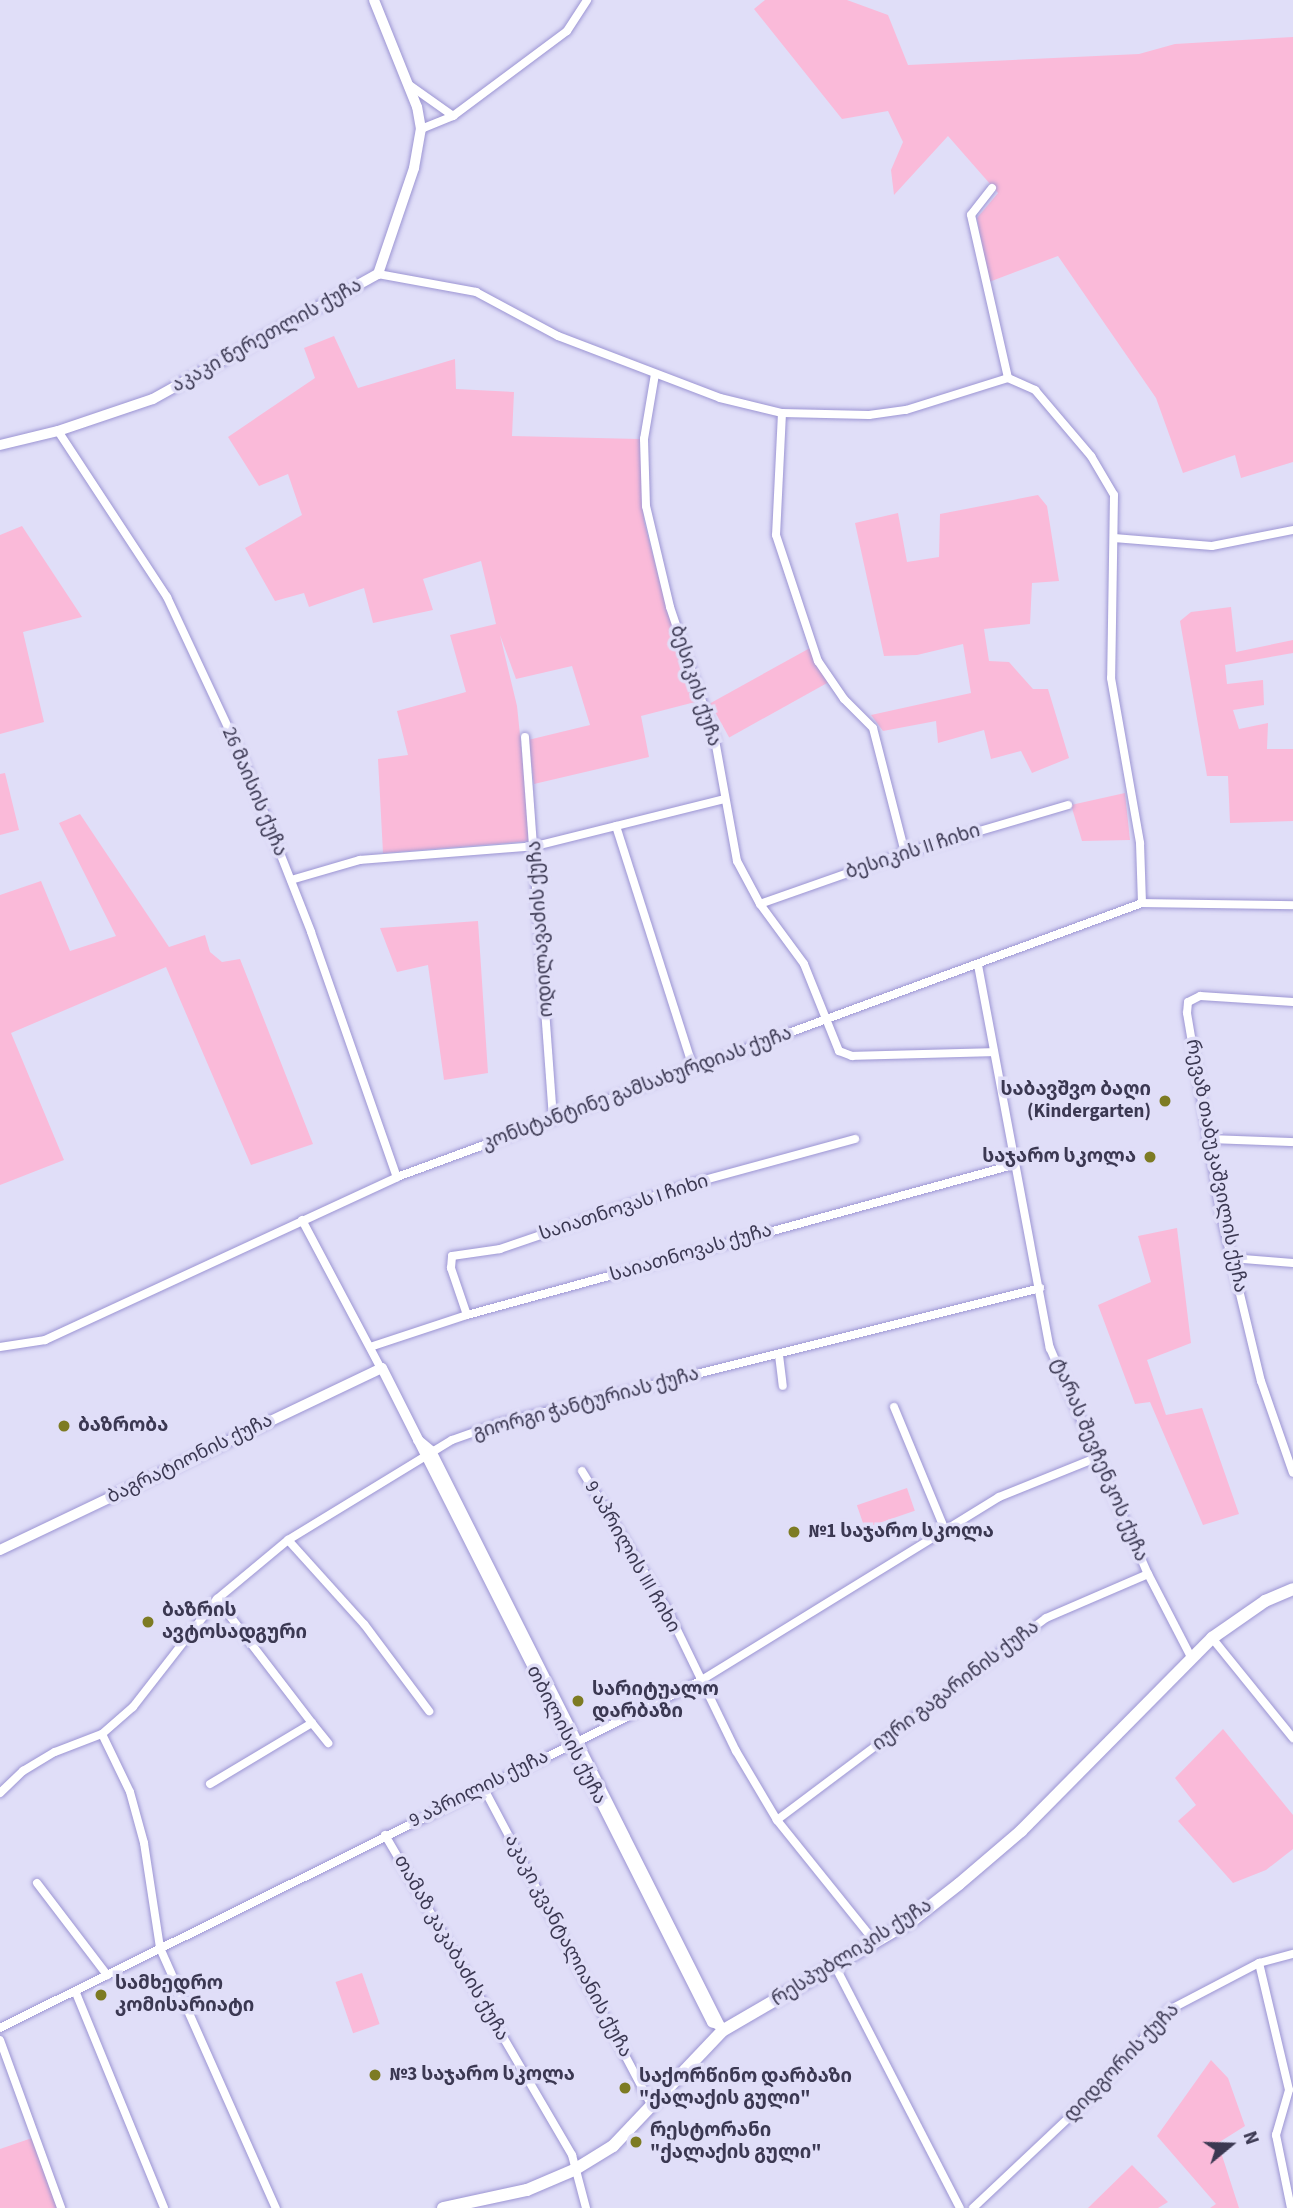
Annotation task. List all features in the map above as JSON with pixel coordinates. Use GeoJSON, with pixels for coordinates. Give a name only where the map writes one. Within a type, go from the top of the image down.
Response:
{"type":"FeatureCollection","features":[{"type":"Feature","properties":{"kind":"main road","name":"რესპუბლიკის ქუჩა"},"geometry":{"type":"LineString","coordinates":[[443,2208],[469,2206],[527,2190],[574,2171],[613,2146],[653,2106],[721,2029],[913,1920],[1021,1831],[1212,1638],[1265,1601],[1293,1589]]}},
{"type":"Feature","properties":{"kind":"street","name":"აკაკი წერეთლის ქუჩა"},"geometry":{"type":"LineString","coordinates":[[0,445],[58,431],[153,399],[378,274],[414,167],[421,129],[408,84],[374,0]]}},
{"type":"Feature","properties":{"kind":"street"},"geometry":{"type":"LineString","coordinates":[[421,129],[453,116],[567,32],[587,0]]}},
{"type":"Feature","properties":{"kind":"street"},"geometry":{"type":"LineString","coordinates":[[408,84],[453,116]]}},
{"type":"Feature","properties":{"kind":"street"},"geometry":{"type":"LineString","coordinates":[[992,188],[971,215],[1008,378]]}},
{"type":"Feature","properties":{"kind":"street"},"geometry":{"type":"LineString","coordinates":[[378,274],[476,292],[558,336],[720,398],[782,414],[869,415],[906,410],[1008,378],[1035,390],[1100,468],[1114,495],[1111,678],[1140,843],[1142,903]]}},
{"type":"Feature","properties":{"kind":"street","name":"ბესიკის ქუჩა"},"geometry":{"type":"LineString","coordinates":[[655,374],[644,439],[646,506],[670,607],[715,740],[737,861],[760,904],[804,964],[839,1051],[852,1056],[993,1052]]}},
{"type":"Feature","properties":{"kind":"street"},"geometry":{"type":"LineString","coordinates":[[782,414],[776,535],[818,661],[844,699],[873,728],[905,853]]}},
{"type":"Feature","properties":{"kind":"street","name":"26 მაისის ქუჩა"},"geometry":{"type":"LineString","coordinates":[[58,431],[167,597],[243,759],[291,880],[397,1177]]}},
{"type":"Feature","properties":{"kind":"street"},"geometry":{"type":"LineString","coordinates":[[1114,538],[1212,546],[1293,530]]}},
{"type":"Feature","properties":{"kind":"street","name":"ოდილავაძის ქუჩა"},"geometry":{"type":"LineString","coordinates":[[525,737],[536,846],[553,1120]]}},
{"type":"Feature","properties":{"kind":"street"},"geometry":{"type":"LineString","coordinates":[[291,880],[360,860],[536,846],[724,799]]}},
{"type":"Feature","properties":{"kind":"street","name":"ბესიკის II ჩიხი"},"geometry":{"type":"LineString","coordinates":[[760,904],[905,853],[1068,804]]}},
{"type":"Feature","properties":{"kind":"street"},"geometry":{"type":"LineString","coordinates":[[616,826],[693,1068]]}},
{"type":"Feature","properties":{"kind":"street","name":"კონსტანტინე გამსახურდიას ქუჩა"},"geometry":{"type":"LineString","coordinates":[[0,1348],[46,1340],[397,1177],[1142,903],[1293,905]]}},
{"type":"Feature","properties":{"kind":"street","name":"ტარას შევჩენკოს ქუჩა"},"geometry":{"type":"LineString","coordinates":[[978,965],[1013,1165],[1051,1348],[1147,1574],[1191,1657]]}},
{"type":"Feature","properties":{"kind":"street","name":"რევაზ თაბუკაშვილის ქუჩა"},"geometry":{"type":"LineString","coordinates":[[1293,1002],[1200,996],[1188,1002],[1207,1139],[1231,1258],[1261,1381],[1293,1473]]}},
{"type":"Feature","properties":{"kind":"street","name":"საიათნოვას I ჩიხი"},"geometry":{"type":"LineString","coordinates":[[467,1315],[451,1268],[452,1255],[500,1248],[693,1183],[855,1139]]}},
{"type":"Feature","properties":{"kind":"street"},"geometry":{"type":"LineString","coordinates":[[1207,1139],[1293,1142]]}},
{"type":"Feature","properties":{"kind":"street","name":"საიათნოვას ქუჩა"},"geometry":{"type":"LineString","coordinates":[[370,1347],[467,1315],[1013,1165]]}},
{"type":"Feature","properties":{"kind":"street","name":"თბილისის ქუჩა"},"geometry":{"type":"LineString","coordinates":[[302,1220],[427,1453],[575,1742],[712,2022],[721,2029]]}},
{"type":"Feature","properties":{"kind":"street"},"geometry":{"type":"LineString","coordinates":[[1231,1258],[1293,1263]]}},
{"type":"Feature","properties":{"kind":"street","name":"გიორგი ჭანტურიას ქუჩა"},"geometry":{"type":"LineString","coordinates":[[0,1793],[23,1771],[54,1752],[102,1734],[133,1707],[217,1599],[288,1540],[427,1453],[498,1424],[1040,1288]]}},
{"type":"Feature","properties":{"kind":"street"},"geometry":{"type":"LineString","coordinates":[[779,1355],[783,1386]]}},
{"type":"Feature","properties":{"kind":"street","name":"ბაგრატიონის ქუჩა"},"geometry":{"type":"LineString","coordinates":[[0,1550],[380,1367]]}},
{"type":"Feature","properties":{"kind":"street"},"geometry":{"type":"LineString","coordinates":[[894,1407],[945,1530]]}},
{"type":"Feature","properties":{"kind":"street","name":"9 აპრილის ქუჩა"},"geometry":{"type":"LineString","coordinates":[[0,2028],[76,1993],[385,1835],[700,1681],[999,1497],[1098,1457]]}},
{"type":"Feature","properties":{"kind":"street","name":"9 აპრილის III ჩიხი"},"geometry":{"type":"LineString","coordinates":[[582,1471],[667,1609],[700,1681],[777,1820],[875,1942]]}},
{"type":"Feature","properties":{"kind":"street"},"geometry":{"type":"LineString","coordinates":[[288,1540],[364,1624],[429,1711]]}},
{"type":"Feature","properties":{"kind":"street","name":"იური გაგარინის ქუჩა"},"geometry":{"type":"LineString","coordinates":[[777,1820],[1046,1618],[1147,1574]]}},
{"type":"Feature","properties":{"kind":"street"},"geometry":{"type":"LineString","coordinates":[[217,1599],[328,1743]]}},
{"type":"Feature","properties":{"kind":"street"},"geometry":{"type":"LineString","coordinates":[[1212,1638],[1293,1738]]}},
{"type":"Feature","properties":{"kind":"street"},"geometry":{"type":"LineString","coordinates":[[210,1784],[312,1723]]}},
{"type":"Feature","properties":{"kind":"street"},"geometry":{"type":"LineString","coordinates":[[102,1734],[130,1792],[144,1843],[160,1948],[276,2208]]}},
{"type":"Feature","properties":{"kind":"street","name":"აკაკი კვანტალიანის ქუჩა"},"geometry":{"type":"LineString","coordinates":[[483,1787],[653,2106]]}},
{"type":"Feature","properties":{"kind":"street","name":"თამაზ კაკაბაძის ქუჩა"},"geometry":{"type":"LineString","coordinates":[[385,1835],[572,2155],[574,2171],[586,2208]]}},
{"type":"Feature","properties":{"kind":"street"},"geometry":{"type":"LineString","coordinates":[[37,1883],[107,1975]]}},
{"type":"Feature","properties":{"kind":"street","name":"დიდგორის ქუჩა"},"geometry":{"type":"LineString","coordinates":[[974,2208],[1094,2094],[1169,2010],[1259,1963],[1293,1954]]}},
{"type":"Feature","properties":{"kind":"street"},"geometry":{"type":"LineString","coordinates":[[1259,1963],[1289,2090],[1276,2135],[1291,2208]]}},
{"type":"Feature","properties":{"kind":"street"},"geometry":{"type":"LineString","coordinates":[[835,1966],[960,2208]]}},
{"type":"Feature","properties":{"kind":"street"},"geometry":{"type":"LineString","coordinates":[[76,1993],[164,2208]]}},
{"type":"Feature","properties":{"kind":"street"},"geometry":{"type":"LineString","coordinates":[[0,2040],[61,2208]]}},
{"type":"Feature","properties":{"kind":"shaded area"},"geometry":{"type":"Polygon","coordinates":[[[765,0],[847,0],[888,15],[908,65],[1139,54],[1175,44],[1293,37],[1293,462],[1241,478],[1235,455],[1183,473],[1156,398],[1058,256],[989,282],[977,218],[998,193],[948,136],[894,195],[891,170],[903,142],[888,111],[842,119],[754,9],[765,0]]]}},
{"type":"Feature","properties":{"kind":"shaded area"},"geometry":{"type":"Polygon","coordinates":[[[334,336],[358,388],[455,359],[456,389],[514,392],[512,436],[640,439],[644,521],[665,601],[699,701],[641,716],[649,757],[534,784],[528,740],[590,725],[572,666],[516,679],[500,635],[517,706],[531,841],[383,853],[378,759],[408,755],[397,711],[466,692],[450,635],[496,624],[481,561],[423,579],[433,610],[373,623],[364,588],[309,607],[304,593],[275,601],[245,548],[302,515],[288,474],[259,486],[228,437],[315,378],[304,348],[334,336]]]}},
{"type":"Feature","properties":{"kind":"shaded area"},"geometry":{"type":"Polygon","coordinates":[[[1038,495],[1047,506],[1059,581],[1032,583],[1030,624],[984,629],[989,661],[1009,662],[1033,689],[1048,689],[1069,758],[1032,773],[1021,751],[991,759],[984,730],[938,743],[936,721],[883,731],[871,715],[971,693],[963,644],[917,655],[884,656],[855,523],[898,513],[907,562],[939,557],[940,514],[1038,495]]]}},
{"type":"Feature","properties":{"kind":"shaded area"},"geometry":{"type":"Polygon","coordinates":[[[22,526],[82,617],[23,632],[44,722],[0,734],[0,535],[22,526]]]}},
{"type":"Feature","properties":{"kind":"shaded area"},"geometry":{"type":"Polygon","coordinates":[[[1231,607],[1236,652],[1293,640],[1293,653],[1225,665],[1227,684],[1263,680],[1264,705],[1233,710],[1239,729],[1268,723],[1267,749],[1293,749],[1293,821],[1230,823],[1228,776],[1207,776],[1180,621],[1191,612],[1231,607]]]}},
{"type":"Feature","properties":{"kind":"shaded area"},"geometry":{"type":"Polygon","coordinates":[[[810,648],[829,682],[729,737],[710,703],[810,648]]]}},
{"type":"Feature","properties":{"kind":"shaded area"},"geometry":{"type":"Polygon","coordinates":[[[5,773],[19,830],[0,835],[0,774],[5,773]]]}},
{"type":"Feature","properties":{"kind":"shaded area"},"geometry":{"type":"Polygon","coordinates":[[[1125,793],[1130,840],[1082,841],[1071,805],[1125,793]]]}},
{"type":"Feature","properties":{"kind":"shaded area"},"geometry":{"type":"Polygon","coordinates":[[[80,814],[169,947],[205,935],[210,952],[222,962],[240,959],[313,1144],[251,1165],[166,967],[11,1033],[64,1160],[0,1185],[0,895],[41,881],[70,951],[116,936],[59,823],[80,814]]]}},
{"type":"Feature","properties":{"kind":"shaded area"},"geometry":{"type":"Polygon","coordinates":[[[478,921],[488,1073],[444,1080],[428,965],[397,972],[380,928],[478,921]]]}},
{"type":"Feature","properties":{"kind":"shaded area"},"geometry":{"type":"Polygon","coordinates":[[[1177,1228],[1191,1343],[1147,1360],[1166,1415],[1202,1408],[1239,1514],[1203,1525],[1150,1402],[1135,1404],[1098,1305],[1151,1282],[1138,1236],[1177,1228]]]}},
{"type":"Feature","properties":{"kind":"shaded area"},"geometry":{"type":"Polygon","coordinates":[[[907,1488],[915,1511],[865,1528],[857,1505],[907,1488]]]}},
{"type":"Feature","properties":{"kind":"shaded area"},"geometry":{"type":"Polygon","coordinates":[[[1223,1729],[1293,1815],[1293,1849],[1266,1870],[1233,1883],[1178,1821],[1196,1805],[1175,1778],[1223,1729]]]}},
{"type":"Feature","properties":{"kind":"shaded area"},"geometry":{"type":"Polygon","coordinates":[[[362,1973],[380,2024],[353,2033],[336,1982],[362,1973]]]}},
{"type":"Feature","properties":{"kind":"shaded area"},"geometry":{"type":"Polygon","coordinates":[[[1211,2060],[1228,2078],[1245,2126],[1218,2143],[1239,2208],[1210,2208],[1216,2204],[1157,2136],[1211,2060]]]}},
{"type":"Feature","properties":{"kind":"shaded area"},"geometry":{"type":"Polygon","coordinates":[[[32,2138],[57,2208],[0,2208],[0,2149],[32,2138]]]}},
{"type":"Feature","properties":{"kind":"shaded area"},"geometry":{"type":"Polygon","coordinates":[[[1132,2165],[1168,2202],[1158,2208],[1088,2208],[1132,2165]]]}},
{"type":"Feature","properties":{"kind":"place","name":"საბავშვო ბაღი (Kindergarten)"},"geometry":{"type":"Point","coordinates":[1165,1101]}},
{"type":"Feature","properties":{"kind":"place","name":"საჯარო სკოლა"},"geometry":{"type":"Point","coordinates":[1150,1157]}},
{"type":"Feature","properties":{"kind":"place","name":"ბაზრობა"},"geometry":{"type":"Point","coordinates":[64,1426]}},
{"type":"Feature","properties":{"kind":"place","name":"№1 საჯარო სკოლა"},"geometry":{"type":"Point","coordinates":[794,1532]}},
{"type":"Feature","properties":{"kind":"place","name":"ბაზრის ავტოსადგური"},"geometry":{"type":"Point","coordinates":[148,1622]}},
{"type":"Feature","properties":{"kind":"place","name":"სარიტუალო დარბაზი"},"geometry":{"type":"Point","coordinates":[578,1701]}},
{"type":"Feature","properties":{"kind":"place","name":"სამხედრო კომისარიატი"},"geometry":{"type":"Point","coordinates":[101,1995]}},
{"type":"Feature","properties":{"kind":"place","name":"№3 საჯარო სკოლა"},"geometry":{"type":"Point","coordinates":[375,2075]}},
{"type":"Feature","properties":{"kind":"place","name":"საქორწინო დარბაზი \"ქალაქის გული\""},"geometry":{"type":"Point","coordinates":[625,2088]}},
{"type":"Feature","properties":{"kind":"place","name":"რესტორანი \"ქალაქის გული\""},"geometry":{"type":"Point","coordinates":[636,2142]}}]}
